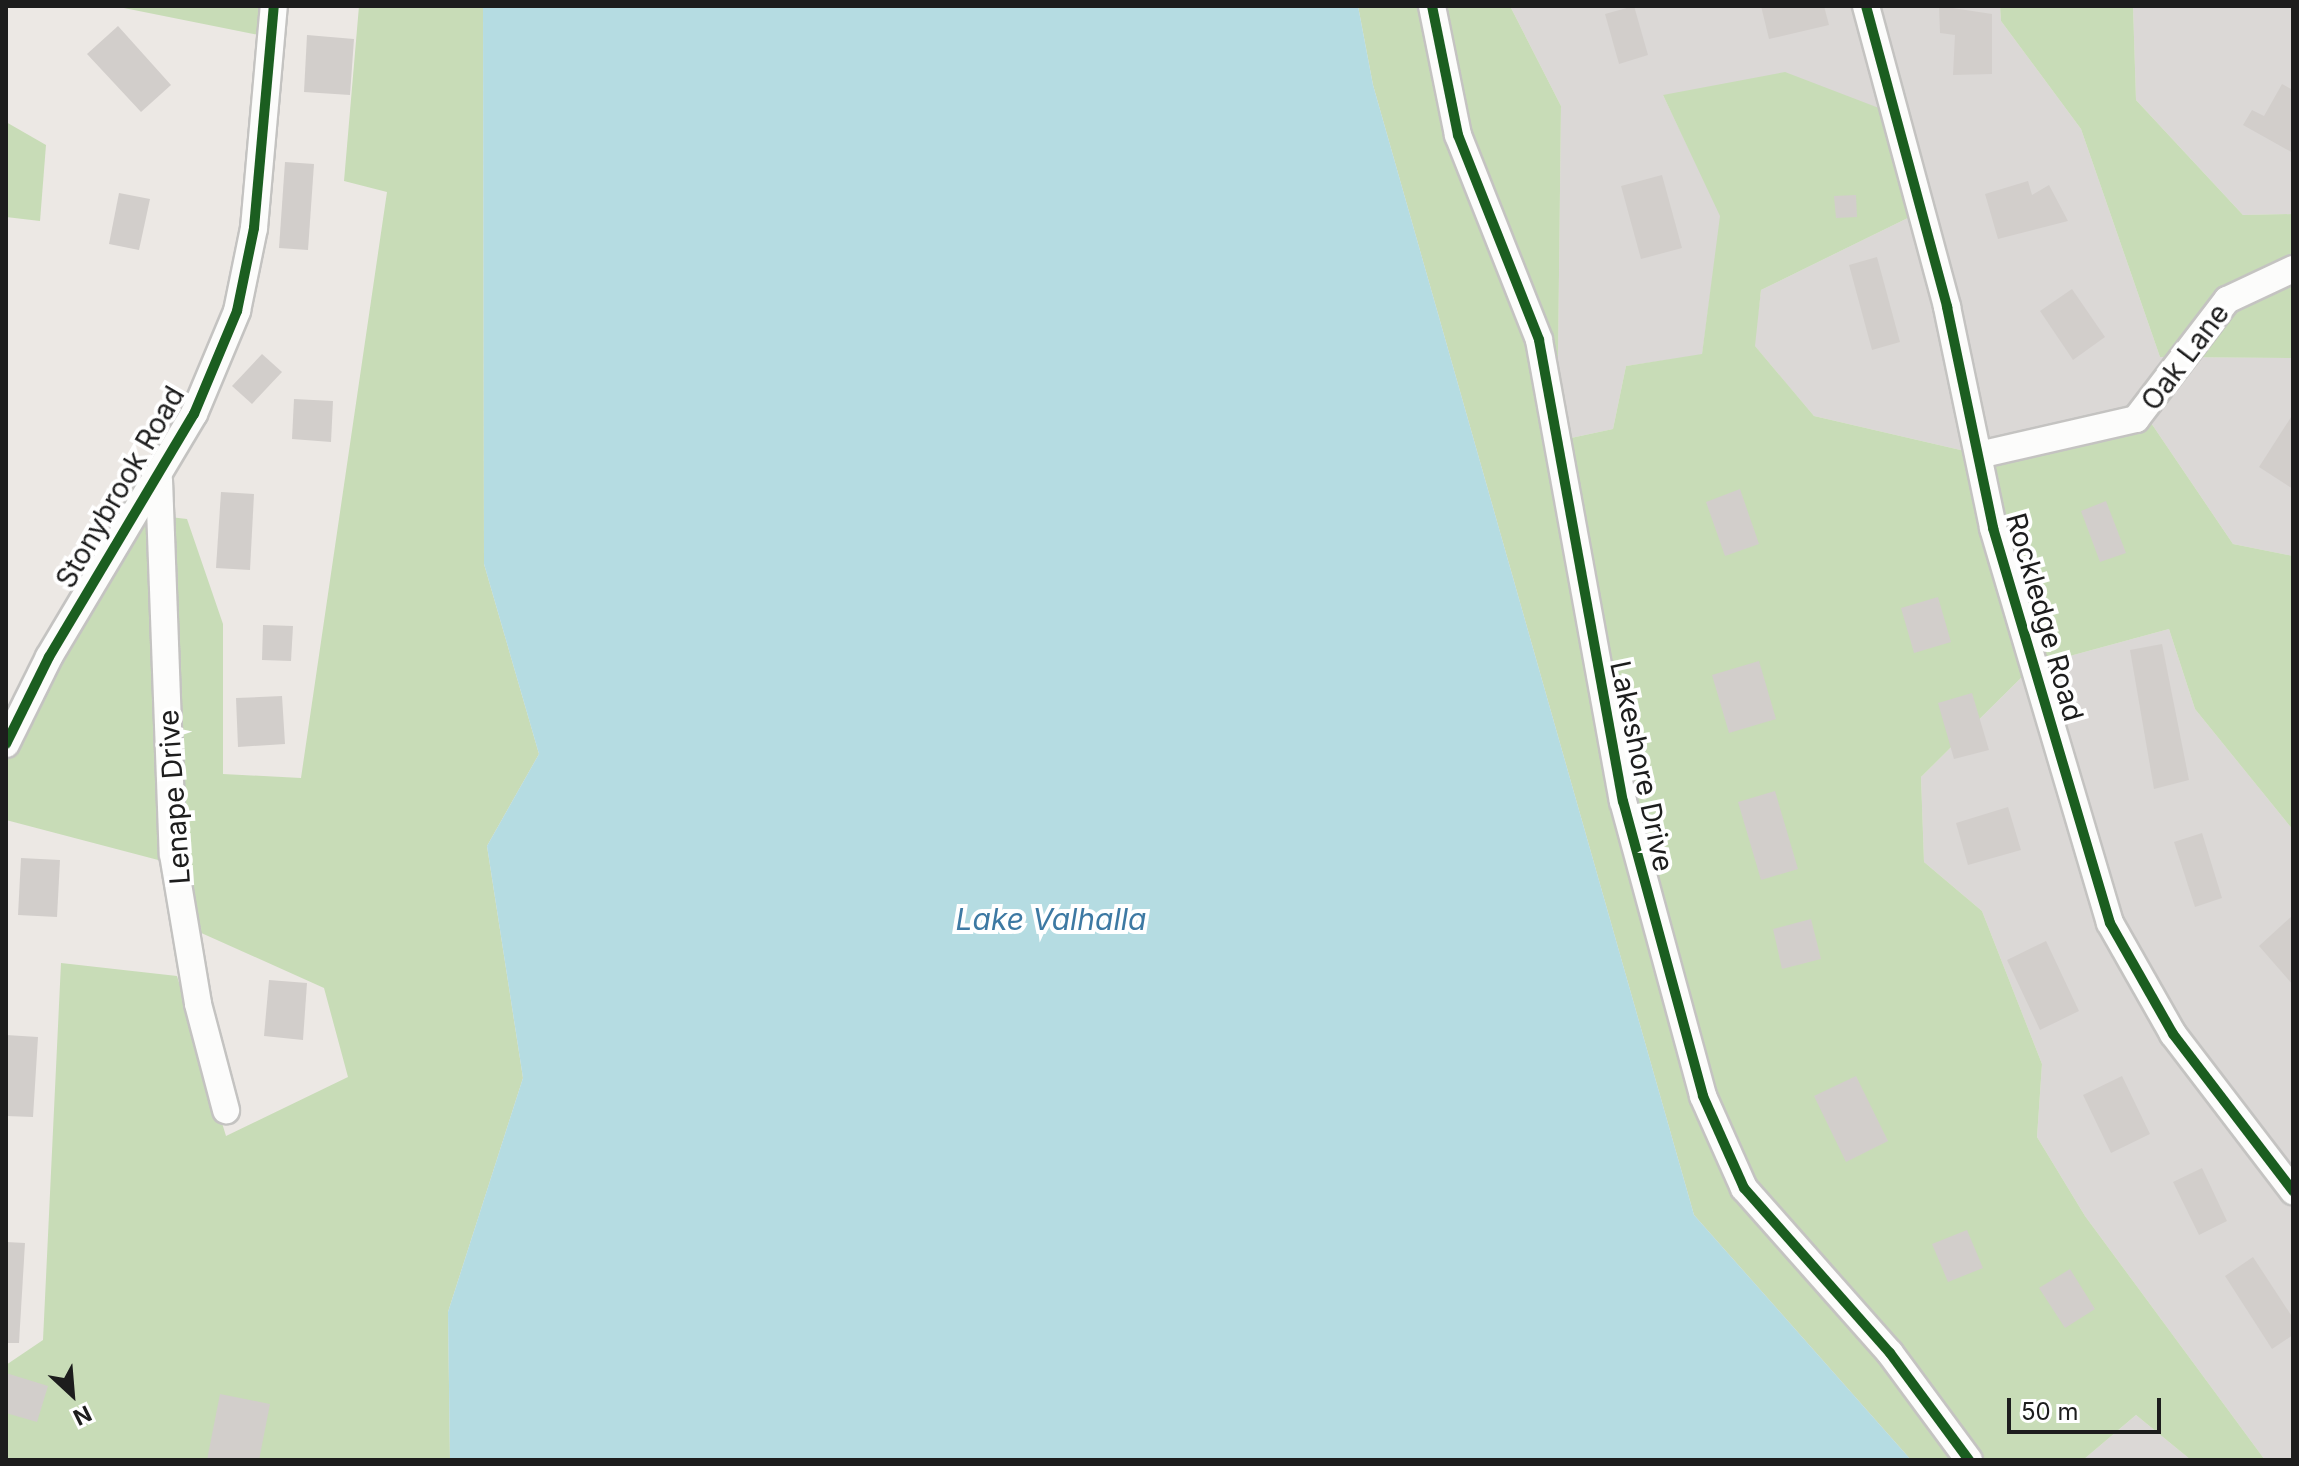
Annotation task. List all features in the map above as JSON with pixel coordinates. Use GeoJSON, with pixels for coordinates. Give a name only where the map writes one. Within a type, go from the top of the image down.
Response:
{"type":"FeatureCollection","features":[{"type":"Feature","properties":{"kind":"street","name":"Stonybrook Road"},"geometry":{"type":"LineString","coordinates":[[6,744],[49,657],[159,480],[218,363],[247,270],[274,6]]}},
{"type":"Feature","properties":{"kind":"street","name":"Lakeshore Drive"},"geometry":{"type":"LineString","coordinates":[[1432,6],[1458,135],[1539,340],[1623,801],[1698,1084],[1744,1188],[1890,1353],[1969,1460]]}},
{"type":"Feature","properties":{"kind":"street","name":"Rockledge Road"},"geometry":{"type":"LineString","coordinates":[[1866,6],[1979,455],[1993,528],[2110,923],[2173,1034],[2293,1191]]}},
{"type":"Feature","properties":{"kind":"street","name":"Oak Lane"},"geometry":{"type":"LineString","coordinates":[[1979,455],[2136,419],[2227,300],[2293,269]]}},
{"type":"Feature","properties":{"kind":"street","name":"Lenape Drive"},"geometry":{"type":"LineString","coordinates":[[159,480],[173,854],[198,1004],[226,1110]]}},
{"type":"Feature","properties":{"kind":"shaded area"},"geometry":{"type":"Polygon","coordinates":[[[1510,6],[2000,6],[2001,21],[2081,129],[2160,357],[2293,358],[2293,556],[2233,544],[2145,414],[1982,455],[1814,416],[1754,345],[1761,290],[1918,213],[1663,95],[1721,216],[1702,355],[1626,366],[1613,429],[1557,441],[1561,106],[1510,6]]]}},
{"type":"Feature","properties":{"kind":"shaded area"},"geometry":{"type":"Polygon","coordinates":[[[2133,6],[2293,6],[2293,214],[2243,215],[2136,100],[2133,6]]]}},
{"type":"Feature","properties":{"kind":"shaded area"},"geometry":{"type":"Polygon","coordinates":[[[2169,629],[2195,709],[2293,830],[2293,1460],[2265,1460],[2085,1216],[2037,1137],[2042,1064],[1982,911],[1924,862],[1921,777],[2033,666],[2169,629]]]}},
{"type":"Feature","properties":{"kind":"shaded area"},"geometry":{"type":"Polygon","coordinates":[[[2136,1415],[2191,1460],[2083,1460],[2136,1415]]]}},
{"type":"Feature","properties":{"kind":"green space"},"geometry":{"type":"Polygon","coordinates":[[[114,6],[268,6],[264,36],[114,6]]]}},
{"type":"Feature","properties":{"kind":"green space"},"geometry":{"type":"Polygon","coordinates":[[[359,6],[483,6],[484,564],[539,754],[487,846],[523,1078],[448,1312],[450,1460],[6,1460],[6,1365],[43,1340],[61,963],[177,976],[226,1136],[348,1077],[324,988],[179,923],[162,861],[6,820],[6,747],[135,513],[187,519],[223,624],[223,774],[301,778],[387,192],[344,181],[359,6]]]}},
{"type":"Feature","properties":{"kind":"green space"},"geometry":{"type":"Polygon","coordinates":[[[1358,6],[1510,6],[1561,106],[1557,441],[1613,429],[1626,366],[1702,354],[1720,216],[1663,95],[1785,72],[1892,113],[1918,213],[1761,290],[1755,346],[1814,416],[1982,455],[2145,414],[2233,544],[2293,556],[2293,830],[2195,709],[2169,629],[2033,666],[1921,777],[1924,862],[1982,911],[2042,1064],[2037,1137],[2085,1216],[2265,1460],[2191,1460],[2136,1415],[2083,1460],[1911,1460],[1694,1215],[1373,85],[1358,6]]]}},
{"type":"Feature","properties":{"kind":"green space"},"geometry":{"type":"Polygon","coordinates":[[[2000,6],[2133,6],[2136,100],[2243,215],[2293,214],[2293,358],[2160,357],[2081,129],[2001,21],[2000,6]]]}},
{"type":"Feature","properties":{"kind":"green space"},"geometry":{"type":"Polygon","coordinates":[[[6,122],[46,145],[40,221],[6,217],[6,122]]]}},
{"type":"Feature","properties":{"kind":"water","name":"Lake Valhalla"},"geometry":{"type":"Polygon","coordinates":[[[483,6],[1358,6],[1373,85],[1694,1215],[1911,1460],[450,1460],[448,1312],[523,1078],[487,846],[539,754],[484,564],[483,6]]]}},
{"type":"Feature","properties":{"kind":"building"},"geometry":{"type":"Polygon","coordinates":[[[1634,6],[1648,55],[1619,64],[1605,14],[1634,6]]]}},
{"type":"Feature","properties":{"kind":"building"},"geometry":{"type":"Polygon","coordinates":[[[1761,6],[1824,6],[1829,25],[1769,39],[1761,6]]]}},
{"type":"Feature","properties":{"kind":"building"},"geometry":{"type":"Polygon","coordinates":[[[1939,6],[1992,14],[1992,74],[1953,75],[1955,35],[1940,33],[1939,6]]]}},
{"type":"Feature","properties":{"kind":"building"},"geometry":{"type":"Polygon","coordinates":[[[118,26],[171,85],[141,112],[87,54],[118,26]]]}},
{"type":"Feature","properties":{"kind":"building"},"geometry":{"type":"Polygon","coordinates":[[[307,35],[354,39],[350,95],[304,92],[307,35]]]}},
{"type":"Feature","properties":{"kind":"building"},"geometry":{"type":"Polygon","coordinates":[[[2282,84],[2293,90],[2293,153],[2243,125],[2252,110],[2264,116],[2282,84]]]}},
{"type":"Feature","properties":{"kind":"building"},"geometry":{"type":"Polygon","coordinates":[[[285,162],[314,164],[308,250],[279,248],[285,162]]]}},
{"type":"Feature","properties":{"kind":"building"},"geometry":{"type":"Polygon","coordinates":[[[1662,175],[1682,248],[1641,259],[1621,186],[1662,175]]]}},
{"type":"Feature","properties":{"kind":"building"},"geometry":{"type":"Polygon","coordinates":[[[2028,181],[2032,195],[2049,185],[2068,221],[1998,239],[1985,194],[2028,181]]]}},
{"type":"Feature","properties":{"kind":"building"},"geometry":{"type":"Polygon","coordinates":[[[119,193],[150,199],[139,250],[109,244],[119,193]]]}},
{"type":"Feature","properties":{"kind":"building"},"geometry":{"type":"Polygon","coordinates":[[[1856,195],[1857,217],[1836,218],[1834,196],[1856,195]]]}},
{"type":"Feature","properties":{"kind":"building"},"geometry":{"type":"Polygon","coordinates":[[[1877,257],[1900,342],[1872,350],[1849,265],[1877,257]]]}},
{"type":"Feature","properties":{"kind":"building"},"geometry":{"type":"Polygon","coordinates":[[[2072,289],[2105,337],[2073,360],[2040,311],[2072,289]]]}},
{"type":"Feature","properties":{"kind":"building"},"geometry":{"type":"Polygon","coordinates":[[[262,354],[282,372],[252,404],[232,386],[262,354]]]}},
{"type":"Feature","properties":{"kind":"building"},"geometry":{"type":"Polygon","coordinates":[[[294,399],[333,401],[331,442],[292,439],[294,399]]]}},
{"type":"Feature","properties":{"kind":"building"},"geometry":{"type":"Polygon","coordinates":[[[2293,414],[2293,489],[2259,467],[2293,414]]]}},
{"type":"Feature","properties":{"kind":"building"},"geometry":{"type":"Polygon","coordinates":[[[1740,489],[1759,544],[1725,556],[1706,502],[1740,489]]]}},
{"type":"Feature","properties":{"kind":"building"},"geometry":{"type":"Polygon","coordinates":[[[221,492],[254,494],[250,570],[216,568],[221,492]]]}},
{"type":"Feature","properties":{"kind":"building"},"geometry":{"type":"Polygon","coordinates":[[[2106,501],[2126,553],[2100,562],[2081,511],[2106,501]]]}},
{"type":"Feature","properties":{"kind":"building"},"geometry":{"type":"Polygon","coordinates":[[[1938,597],[1951,642],[1914,653],[1901,608],[1938,597]]]}},
{"type":"Feature","properties":{"kind":"building"},"geometry":{"type":"Polygon","coordinates":[[[263,625],[293,626],[291,661],[262,660],[263,625]]]}},
{"type":"Feature","properties":{"kind":"building"},"geometry":{"type":"Polygon","coordinates":[[[2162,644],[2189,780],[2154,789],[2130,650],[2162,644]]]}},
{"type":"Feature","properties":{"kind":"building"},"geometry":{"type":"Polygon","coordinates":[[[1759,661],[1776,719],[1729,733],[1712,675],[1759,661]]]}},
{"type":"Feature","properties":{"kind":"building"},"geometry":{"type":"Polygon","coordinates":[[[1972,693],[1989,750],[1954,759],[1938,703],[1972,693]]]}},
{"type":"Feature","properties":{"kind":"building"},"geometry":{"type":"Polygon","coordinates":[[[282,696],[285,744],[238,747],[236,698],[282,696]]]}},
{"type":"Feature","properties":{"kind":"building"},"geometry":{"type":"Polygon","coordinates":[[[1775,791],[1798,869],[1761,880],[1738,802],[1775,791]]]}},
{"type":"Feature","properties":{"kind":"building"},"geometry":{"type":"Polygon","coordinates":[[[2008,807],[2021,850],[1968,865],[1956,823],[2008,807]]]}},
{"type":"Feature","properties":{"kind":"building"},"geometry":{"type":"Polygon","coordinates":[[[2202,833],[2222,898],[2195,907],[2174,842],[2202,833]]]}},
{"type":"Feature","properties":{"kind":"building"},"geometry":{"type":"Polygon","coordinates":[[[21,858],[60,860],[57,917],[18,915],[21,858]]]}},
{"type":"Feature","properties":{"kind":"building"},"geometry":{"type":"Polygon","coordinates":[[[2293,915],[2293,985],[2259,946],[2293,915]]]}},
{"type":"Feature","properties":{"kind":"building"},"geometry":{"type":"Polygon","coordinates":[[[1811,919],[1821,959],[1782,969],[1773,929],[1811,919]]]}},
{"type":"Feature","properties":{"kind":"building"},"geometry":{"type":"Polygon","coordinates":[[[2046,941],[2079,1011],[2040,1030],[2007,960],[2046,941]]]}},
{"type":"Feature","properties":{"kind":"building"},"geometry":{"type":"Polygon","coordinates":[[[269,980],[307,983],[303,1040],[264,1036],[269,980]]]}},
{"type":"Feature","properties":{"kind":"building"},"geometry":{"type":"Polygon","coordinates":[[[6,1035],[38,1037],[33,1117],[6,1116],[6,1035]]]}},
{"type":"Feature","properties":{"kind":"building"},"geometry":{"type":"Polygon","coordinates":[[[1856,1076],[1888,1141],[1846,1162],[1814,1096],[1856,1076]]]}},
{"type":"Feature","properties":{"kind":"building"},"geometry":{"type":"Polygon","coordinates":[[[2122,1076],[2150,1134],[2111,1153],[2083,1095],[2122,1076]]]}},
{"type":"Feature","properties":{"kind":"building"},"geometry":{"type":"Polygon","coordinates":[[[2202,1168],[2227,1221],[2199,1235],[2173,1182],[2202,1168]]]}},
{"type":"Feature","properties":{"kind":"building"},"geometry":{"type":"Polygon","coordinates":[[[1967,1230],[1983,1268],[1948,1282],[1932,1244],[1967,1230]]]}},
{"type":"Feature","properties":{"kind":"building"},"geometry":{"type":"Polygon","coordinates":[[[6,1242],[25,1243],[19,1343],[6,1343],[6,1242]]]}},
{"type":"Feature","properties":{"kind":"building"},"geometry":{"type":"Polygon","coordinates":[[[2253,1257],[2293,1318],[2293,1335],[2272,1349],[2225,1276],[2253,1257]]]}},
{"type":"Feature","properties":{"kind":"building"},"geometry":{"type":"Polygon","coordinates":[[[2070,1269],[2095,1309],[2065,1328],[2039,1288],[2070,1269]]]}},
{"type":"Feature","properties":{"kind":"building"},"geometry":{"type":"Polygon","coordinates":[[[6,1373],[48,1386],[37,1422],[6,1413],[6,1373]]]}},
{"type":"Feature","properties":{"kind":"building"},"geometry":{"type":"Polygon","coordinates":[[[220,1394],[270,1404],[259,1460],[207,1460],[220,1394]]]}},
{"type":"Feature","properties":{"kind":"cycle path"},"geometry":{"type":"LineString","coordinates":[[6,744],[49,657],[194,414],[237,311],[254,228],[274,6]]}},
{"type":"Feature","properties":{"kind":"cycle path"},"geometry":{"type":"LineString","coordinates":[[1432,6],[1458,135],[1539,340],[1623,801],[1703,1096],[1744,1188],[1890,1353],[1969,1460]]}},
{"type":"Feature","properties":{"kind":"cycle path"},"geometry":{"type":"LineString","coordinates":[[1866,6],[1947,307],[1993,528],[2110,923],[2173,1034],[2293,1191]]}}]}
